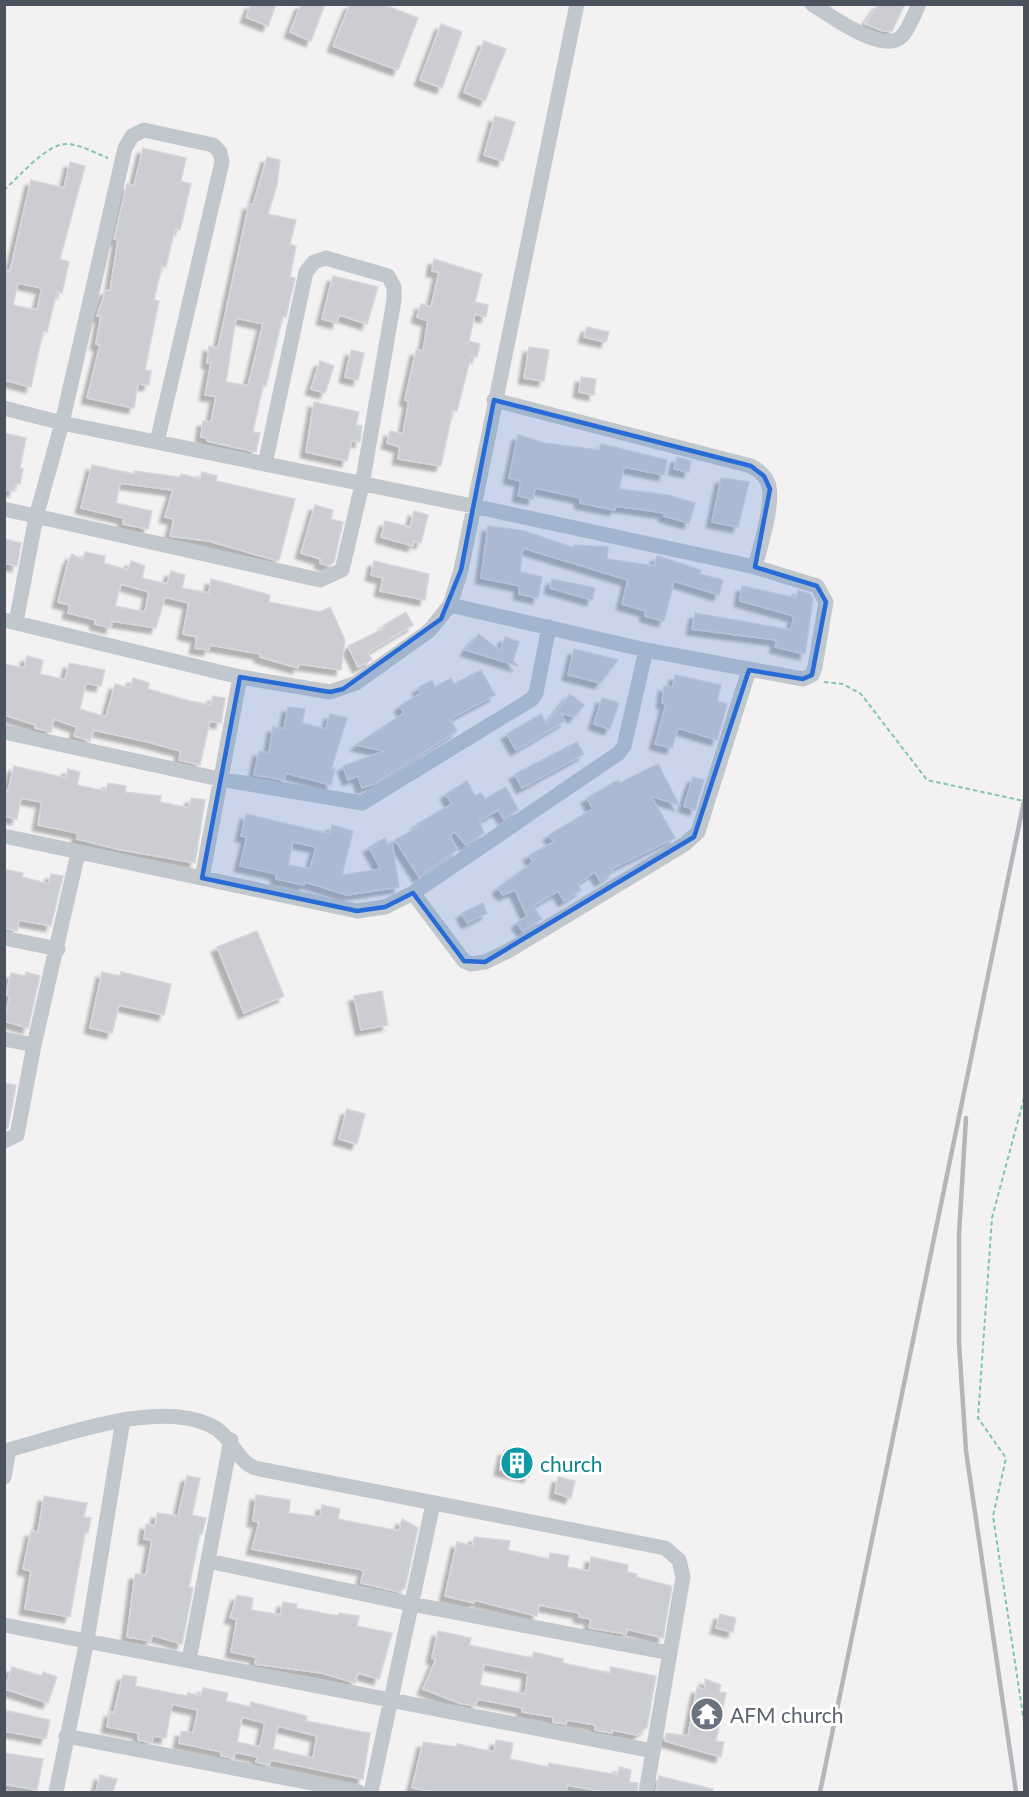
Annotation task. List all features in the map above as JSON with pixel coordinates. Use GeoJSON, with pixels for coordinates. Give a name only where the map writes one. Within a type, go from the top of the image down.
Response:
{"type":"FeatureCollection","features":[{"type":"Feature","properties":{"kind":"street"},"geometry":{"type":"LineString","coordinates":[[157,442],[222,162],[220,152],[213,145],[144,130],[128,141],[62,423],[10,621],[240,677],[330,692],[343,689],[429,632],[450,604],[461,570],[494,400],[577,4]]}},
{"type":"Feature","properties":{"kind":"street"},"geometry":{"type":"LineString","coordinates":[[812,4],[880,42],[902,37],[919,4]]}},
{"type":"Feature","properties":{"kind":"street"},"geometry":{"type":"LineString","coordinates":[[4,509],[321,580],[342,570],[363,485],[395,294],[388,276],[326,258],[314,262],[306,272],[265,465]]}},
{"type":"Feature","properties":{"kind":"street"},"geometry":{"type":"LineString","coordinates":[[494,400],[758,470],[768,482],[770,489],[765,530],[755,567]]}},
{"type":"Feature","properties":{"kind":"street"},"geometry":{"type":"LineString","coordinates":[[4,408],[62,423],[474,506],[755,567],[817,586],[826,602],[815,667],[812,675],[803,680],[646,650],[450,604]]}},
{"type":"Feature","properties":{"kind":"street"},"geometry":{"type":"LineString","coordinates":[[4,732],[219,779],[358,803],[371,799],[532,699],[536,693],[549,627]]}},
{"type":"Feature","properties":{"kind":"street"},"geometry":{"type":"LineString","coordinates":[[4,836],[78,854],[357,911],[385,907],[413,892],[619,753],[624,746],[646,650]]}},
{"type":"Feature","properties":{"kind":"street"},"geometry":{"type":"LineString","coordinates":[[413,892],[464,961],[478,963],[508,951],[686,844],[698,832],[749,670]]}},
{"type":"Feature","properties":{"kind":"street"},"geometry":{"type":"LineString","coordinates":[[202,878],[240,677]]}},
{"type":"Feature","properties":{"kind":"street"},"geometry":{"type":"LineString","coordinates":[[4,1141],[17,1135],[34,1045],[58,949],[78,854]]}},
{"type":"Feature","properties":{"kind":"street"},"geometry":{"type":"LineString","coordinates":[[4,938],[58,949]]}},
{"type":"Feature","properties":{"kind":"street"},"geometry":{"type":"LineString","coordinates":[[4,1039],[34,1045]]}},
{"type":"Feature","properties":{"kind":"street"},"geometry":{"type":"LineString","coordinates":[[4,1477],[7,1451],[123,1420],[165,1414],[185,1416],[212,1426],[231,1440],[243,1461],[255,1468],[665,1548],[679,1560],[683,1577],[646,1792]]}},
{"type":"Feature","properties":{"kind":"street"},"geometry":{"type":"LineString","coordinates":[[56,1792],[87,1640],[123,1420]]}},
{"type":"Feature","properties":{"kind":"street"},"geometry":{"type":"LineString","coordinates":[[189,1660],[231,1440]]}},
{"type":"Feature","properties":{"kind":"street"},"geometry":{"type":"LineString","coordinates":[[371,1792],[433,1504]]}},
{"type":"Feature","properties":{"kind":"street"},"geometry":{"type":"LineString","coordinates":[[208,1561],[411,1604],[670,1653]]}},
{"type":"Feature","properties":{"kind":"street"},"geometry":{"type":"LineString","coordinates":[[4,1625],[391,1698],[653,1751]]}},
{"type":"Feature","properties":{"kind":"street"},"geometry":{"type":"LineString","coordinates":[[66,1736],[359,1792]]}},
{"type":"Feature","properties":{"kind":"path"},"geometry":{"type":"LineString","coordinates":[[4,190],[48,150],[59,144],[76,146],[122,163]]}},
{"type":"Feature","properties":{"kind":"path"},"geometry":{"type":"LineString","coordinates":[[803,680],[843,684],[861,694],[927,780],[1024,801]]}},
{"type":"Feature","properties":{"kind":"path"},"geometry":{"type":"LineString","coordinates":[[1024,1098],[992,1218],[978,1418],[1006,1458],[993,1516],[1024,1722]]}},
{"type":"Feature","properties":{"kind":"highlighted area"},"geometry":{"type":"Polygon","coordinates":[[[494,400],[751,466],[764,476],[770,489],[755,567],[817,586],[826,602],[812,675],[803,679],[749,670],[694,837],[485,962],[464,961],[413,893],[385,907],[357,911],[202,878],[240,677],[330,692],[343,689],[441,619],[461,570],[494,400]]]}},
{"type":"Feature","properties":{"kind":"building"},"geometry":{"type":"Polygon","coordinates":[[[251,4],[276,4],[268,26],[246,17],[251,4]]]}},
{"type":"Feature","properties":{"kind":"building"},"geometry":{"type":"Polygon","coordinates":[[[301,4],[325,4],[311,41],[290,32],[301,4]]]}},
{"type":"Feature","properties":{"kind":"building"},"geometry":{"type":"Polygon","coordinates":[[[350,4],[382,4],[418,18],[398,70],[333,46],[350,4]]]}},
{"type":"Feature","properties":{"kind":"building"},"geometry":{"type":"Polygon","coordinates":[[[879,4],[905,4],[892,31],[883,31],[865,24],[879,4]]]}},
{"type":"Feature","properties":{"kind":"building"},"geometry":{"type":"Polygon","coordinates":[[[441,24],[462,32],[442,88],[420,80],[441,24]]]}},
{"type":"Feature","properties":{"kind":"building"},"geometry":{"type":"Polygon","coordinates":[[[484,41],[506,49],[485,101],[464,92],[484,41]]]}},
{"type":"Feature","properties":{"kind":"building"},"geometry":{"type":"Polygon","coordinates":[[[495,116],[515,122],[503,161],[484,155],[495,116]]]}},
{"type":"Feature","properties":{"kind":"building"},"geometry":{"type":"Polygon","coordinates":[[[143,148],[186,158],[181,181],[191,184],[180,230],[175,228],[166,267],[162,266],[154,300],[159,301],[145,370],[151,371],[149,385],[138,384],[134,408],[87,398],[100,345],[96,344],[101,316],[97,316],[106,290],[110,291],[118,240],[114,239],[127,184],[134,186],[143,148]]]}},
{"type":"Feature","properties":{"kind":"building"},"geometry":{"type":"Polygon","coordinates":[[[267,157],[280,160],[277,185],[268,214],[296,220],[290,244],[296,246],[290,277],[295,278],[266,386],[263,385],[253,432],[260,433],[256,452],[207,441],[208,438],[201,437],[203,421],[211,422],[216,396],[205,395],[211,363],[207,363],[209,346],[218,348],[249,204],[253,205],[267,157]],[[236,318],[226,382],[248,386],[263,324],[236,318]]]}},
{"type":"Feature","properties":{"kind":"building"},"geometry":{"type":"Polygon","coordinates":[[[70,162],[85,166],[60,259],[69,262],[62,293],[57,291],[47,332],[43,331],[31,387],[4,380],[4,281],[7,270],[10,271],[31,180],[64,188],[70,162]],[[18,283],[13,305],[37,310],[42,288],[18,283]]]}},
{"type":"Feature","properties":{"kind":"building"},"geometry":{"type":"Polygon","coordinates":[[[434,259],[482,274],[475,302],[488,305],[486,317],[475,314],[469,341],[480,344],[477,357],[471,356],[457,411],[453,410],[441,466],[398,459],[400,447],[387,443],[390,431],[403,434],[409,401],[405,400],[416,350],[423,351],[428,321],[417,317],[421,304],[431,307],[439,272],[432,271],[434,259]]]}},
{"type":"Feature","properties":{"kind":"building"},"geometry":{"type":"Polygon","coordinates":[[[333,276],[378,287],[367,324],[339,315],[337,323],[322,319],[333,276]]]}},
{"type":"Feature","properties":{"kind":"building"},"geometry":{"type":"Polygon","coordinates":[[[587,327],[609,332],[606,342],[584,337],[587,327]]]}},
{"type":"Feature","properties":{"kind":"building"},"geometry":{"type":"Polygon","coordinates":[[[529,347],[549,350],[544,381],[524,378],[529,347]]]}},
{"type":"Feature","properties":{"kind":"building"},"geometry":{"type":"Polygon","coordinates":[[[351,350],[364,353],[358,380],[345,377],[351,350]]]}},
{"type":"Feature","properties":{"kind":"building"},"geometry":{"type":"Polygon","coordinates":[[[320,361],[334,366],[325,393],[311,389],[320,361]]]}},
{"type":"Feature","properties":{"kind":"building"},"geometry":{"type":"Polygon","coordinates":[[[581,377],[596,379],[594,395],[579,392],[581,377]]]}},
{"type":"Feature","properties":{"kind":"building"},"geometry":{"type":"Polygon","coordinates":[[[314,402],[359,412],[356,425],[362,426],[360,442],[352,440],[347,461],[306,452],[314,402]]]}},
{"type":"Feature","properties":{"kind":"building"},"geometry":{"type":"Polygon","coordinates":[[[4,433],[26,438],[20,468],[23,469],[20,484],[16,483],[14,491],[4,489],[4,433]]]}},
{"type":"Feature","properties":{"kind":"building"},"geometry":{"type":"Polygon","coordinates":[[[518,435],[544,443],[599,450],[601,444],[667,460],[664,475],[624,467],[619,489],[668,495],[695,503],[689,523],[664,516],[665,513],[616,506],[615,510],[580,503],[581,498],[535,488],[533,499],[518,496],[521,481],[509,478],[518,435]]]}},
{"type":"Feature","properties":{"kind":"building"},"geometry":{"type":"Polygon","coordinates":[[[677,457],[691,461],[689,472],[674,469],[677,457]]]}},
{"type":"Feature","properties":{"kind":"building"},"geometry":{"type":"Polygon","coordinates":[[[92,465],[134,474],[134,471],[180,477],[181,474],[200,479],[202,472],[217,476],[216,481],[295,499],[278,561],[209,541],[170,536],[174,519],[165,517],[173,490],[120,483],[116,503],[152,511],[148,529],[123,524],[124,518],[81,508],[92,465]]]}},
{"type":"Feature","properties":{"kind":"building"},"geometry":{"type":"Polygon","coordinates":[[[721,478],[749,482],[738,527],[712,522],[721,478]]]}},
{"type":"Feature","properties":{"kind":"building"},"geometry":{"type":"Polygon","coordinates":[[[315,505],[333,510],[331,519],[343,522],[334,562],[328,566],[320,563],[321,559],[301,553],[315,505]]]}},
{"type":"Feature","properties":{"kind":"building"},"geometry":{"type":"Polygon","coordinates":[[[414,511],[428,515],[421,543],[414,541],[413,546],[381,537],[385,521],[410,527],[414,511]]]}},
{"type":"Feature","properties":{"kind":"building"},"geometry":{"type":"Polygon","coordinates":[[[488,526],[525,531],[574,548],[574,545],[608,547],[607,559],[654,566],[657,556],[701,570],[700,574],[723,580],[719,595],[674,581],[664,621],[645,616],[646,611],[622,604],[628,580],[523,548],[520,572],[542,577],[538,598],[519,594],[520,586],[481,578],[488,526]]]}},
{"type":"Feature","properties":{"kind":"building"},"geometry":{"type":"Polygon","coordinates":[[[4,539],[21,543],[17,566],[4,563],[4,539]]]}},
{"type":"Feature","properties":{"kind":"building"},"geometry":{"type":"Polygon","coordinates":[[[85,552],[105,556],[104,563],[128,570],[131,561],[145,566],[142,578],[167,584],[171,571],[185,575],[182,588],[209,593],[211,579],[270,595],[269,602],[320,612],[330,607],[345,640],[341,670],[299,664],[298,668],[260,657],[261,654],[210,645],[209,650],[195,648],[197,637],[183,634],[189,603],[165,597],[156,628],[112,621],[111,628],[95,624],[96,620],[68,613],[70,605],[58,602],[68,562],[72,554],[83,560],[85,552]],[[121,584],[115,606],[145,612],[149,592],[121,584]]]}},
{"type":"Feature","properties":{"kind":"building"},"geometry":{"type":"Polygon","coordinates":[[[374,561],[429,574],[425,600],[380,591],[383,578],[371,575],[374,561]]]}},
{"type":"Feature","properties":{"kind":"building"},"geometry":{"type":"Polygon","coordinates":[[[552,579],[595,588],[592,600],[550,588],[552,579]]]}},
{"type":"Feature","properties":{"kind":"building"},"geometry":{"type":"Polygon","coordinates":[[[742,586],[796,598],[798,590],[810,594],[813,599],[805,654],[775,647],[777,640],[692,629],[695,613],[791,630],[794,616],[740,601],[742,586]]]}},
{"type":"Feature","properties":{"kind":"building"},"geometry":{"type":"Polygon","coordinates":[[[406,612],[413,625],[368,652],[372,660],[358,667],[348,646],[385,628],[384,625],[406,612]]]}},
{"type":"Feature","properties":{"kind":"building"},"geometry":{"type":"Polygon","coordinates":[[[479,634],[500,651],[505,637],[519,642],[513,661],[518,666],[466,650],[479,634]]]}},
{"type":"Feature","properties":{"kind":"building"},"geometry":{"type":"Polygon","coordinates":[[[574,649],[618,660],[600,683],[568,675],[574,649]]]}},
{"type":"Feature","properties":{"kind":"building"},"geometry":{"type":"Polygon","coordinates":[[[27,656],[43,660],[40,674],[65,680],[69,663],[105,670],[101,686],[86,683],[80,709],[106,717],[115,684],[130,688],[133,678],[149,683],[148,689],[186,700],[211,705],[213,696],[225,698],[221,723],[210,721],[200,765],[179,760],[181,751],[148,742],[94,730],[90,741],[74,736],[77,727],[54,719],[51,732],[35,728],[36,725],[4,715],[4,664],[24,668],[27,656]]]}},
{"type":"Feature","properties":{"kind":"building"},"geometry":{"type":"Polygon","coordinates":[[[481,670],[495,695],[450,719],[457,731],[376,783],[362,788],[358,776],[348,780],[343,766],[384,751],[356,745],[404,713],[400,706],[421,693],[418,688],[432,680],[435,687],[451,678],[454,684],[481,670]]]}},
{"type":"Feature","properties":{"kind":"building"},"geometry":{"type":"Polygon","coordinates":[[[675,675],[721,685],[717,701],[727,704],[717,740],[678,728],[672,748],[655,744],[666,704],[662,703],[664,686],[673,687],[675,675]]]}},
{"type":"Feature","properties":{"kind":"building"},"geometry":{"type":"Polygon","coordinates":[[[570,694],[584,705],[574,717],[561,713],[565,721],[516,750],[507,734],[541,714],[547,724],[570,694]]]}},
{"type":"Feature","properties":{"kind":"building"},"geometry":{"type":"Polygon","coordinates":[[[602,698],[619,703],[610,729],[594,724],[602,698]]]}},
{"type":"Feature","properties":{"kind":"building"},"geometry":{"type":"Polygon","coordinates":[[[288,707],[305,709],[302,723],[326,729],[330,714],[347,718],[331,770],[335,768],[331,785],[286,773],[284,780],[254,775],[259,751],[269,753],[273,727],[284,729],[288,707]]]}},
{"type":"Feature","properties":{"kind":"building"},"geometry":{"type":"Polygon","coordinates":[[[577,742],[584,754],[522,788],[515,774],[577,742]]]}},
{"type":"Feature","properties":{"kind":"building"},"geometry":{"type":"Polygon","coordinates":[[[658,764],[679,805],[651,796],[675,838],[611,869],[613,872],[600,881],[595,872],[577,884],[581,890],[564,901],[558,891],[533,906],[542,919],[523,931],[517,923],[527,916],[515,890],[503,895],[498,888],[533,862],[529,855],[554,842],[549,835],[593,809],[587,798],[618,780],[620,783],[658,764]]]}},
{"type":"Feature","properties":{"kind":"building"},"geometry":{"type":"Polygon","coordinates":[[[14,766],[66,778],[68,769],[80,772],[77,785],[106,791],[108,783],[126,786],[125,792],[161,796],[160,802],[189,808],[191,798],[205,800],[195,863],[117,849],[77,839],[78,833],[38,825],[42,802],[21,798],[17,819],[4,816],[4,790],[8,791],[14,766]]]}},
{"type":"Feature","properties":{"kind":"building"},"geometry":{"type":"Polygon","coordinates":[[[693,777],[704,780],[695,810],[684,806],[693,777]]]}},
{"type":"Feature","properties":{"kind":"building"},"geometry":{"type":"Polygon","coordinates":[[[467,781],[475,796],[481,793],[485,799],[506,787],[518,810],[504,819],[498,810],[479,821],[484,833],[466,845],[455,832],[450,835],[457,850],[419,877],[395,840],[419,827],[417,824],[452,804],[446,794],[467,781]]]}},
{"type":"Feature","properties":{"kind":"building"},"geometry":{"type":"Polygon","coordinates":[[[246,814],[330,834],[332,825],[353,831],[342,875],[381,869],[369,847],[385,838],[388,844],[392,842],[399,887],[347,895],[305,882],[304,885],[276,879],[277,874],[240,866],[247,837],[241,836],[246,814]],[[293,842],[288,865],[310,869],[316,847],[293,842]]]}},
{"type":"Feature","properties":{"kind":"building"},"geometry":{"type":"Polygon","coordinates":[[[4,869],[23,873],[22,877],[49,884],[51,874],[63,876],[51,926],[19,920],[17,931],[4,928],[4,869]]]}},
{"type":"Feature","properties":{"kind":"building"},"geometry":{"type":"Polygon","coordinates":[[[483,903],[487,913],[467,923],[462,913],[483,903]]]}},
{"type":"Feature","properties":{"kind":"building"},"geometry":{"type":"Polygon","coordinates":[[[257,931],[284,996],[244,1013],[217,947],[257,931]]]}},
{"type":"Feature","properties":{"kind":"building"},"geometry":{"type":"Polygon","coordinates":[[[26,972],[40,976],[28,1028],[4,1021],[10,996],[6,995],[11,973],[25,976],[26,972]]]}},
{"type":"Feature","properties":{"kind":"building"},"geometry":{"type":"Polygon","coordinates":[[[102,972],[120,976],[121,972],[171,984],[164,1015],[119,1005],[112,1033],[90,1028],[102,972]]]}},
{"type":"Feature","properties":{"kind":"building"},"geometry":{"type":"Polygon","coordinates":[[[382,991],[388,1025],[361,1030],[354,996],[382,991]]]}},
{"type":"Feature","properties":{"kind":"building"},"geometry":{"type":"Polygon","coordinates":[[[4,1083],[16,1085],[8,1128],[4,1130],[4,1083]]]}},
{"type":"Feature","properties":{"kind":"building"},"geometry":{"type":"Polygon","coordinates":[[[347,1109],[365,1114],[357,1144],[339,1139],[347,1109]]]}},
{"type":"Feature","properties":{"kind":"building","name":"church"},"geometry":{"type":"Polygon","coordinates":[[[504,1450],[533,1457],[529,1477],[500,1470],[504,1450]]]}},
{"type":"Feature","properties":{"kind":"building"},"geometry":{"type":"Polygon","coordinates":[[[187,1476],[200,1478],[192,1515],[206,1518],[202,1534],[200,1533],[189,1587],[193,1588],[182,1644],[152,1635],[151,1641],[127,1637],[135,1574],[146,1575],[152,1540],[144,1539],[146,1524],[155,1526],[157,1513],[178,1516],[187,1476]]]}},
{"type":"Feature","properties":{"kind":"building"},"geometry":{"type":"Polygon","coordinates":[[[558,1477],[575,1481],[571,1498],[555,1493],[558,1477]]]}},
{"type":"Feature","properties":{"kind":"building"},"geometry":{"type":"Polygon","coordinates":[[[256,1495],[290,1500],[289,1513],[320,1517],[322,1505],[340,1509],[338,1519],[399,1531],[402,1519],[418,1528],[405,1588],[399,1592],[361,1583],[364,1570],[252,1549],[259,1522],[253,1521],[256,1495]]]}},
{"type":"Feature","properties":{"kind":"building"},"geometry":{"type":"Polygon","coordinates":[[[44,1496],[87,1503],[84,1517],[91,1518],[88,1533],[85,1533],[70,1617],[25,1609],[31,1571],[23,1569],[31,1531],[38,1532],[44,1496]]]}},
{"type":"Feature","properties":{"kind":"building"},"geometry":{"type":"Polygon","coordinates":[[[474,1537],[510,1541],[508,1550],[549,1559],[550,1553],[569,1556],[567,1567],[589,1571],[591,1557],[628,1565],[627,1572],[637,1574],[636,1577],[672,1586],[663,1638],[627,1629],[626,1634],[589,1628],[591,1619],[579,1617],[580,1613],[539,1605],[537,1616],[474,1600],[474,1603],[445,1596],[457,1542],[473,1546],[474,1537]]]}},
{"type":"Feature","properties":{"kind":"building"},"geometry":{"type":"Polygon","coordinates":[[[237,1595],[253,1598],[251,1610],[280,1615],[283,1602],[297,1604],[296,1608],[338,1616],[339,1613],[359,1616],[357,1626],[392,1633],[379,1679],[358,1673],[355,1683],[322,1673],[255,1664],[256,1657],[231,1652],[237,1619],[230,1618],[237,1595]]]}},
{"type":"Feature","properties":{"kind":"building"},"geometry":{"type":"Polygon","coordinates":[[[720,1614],[736,1618],[733,1632],[716,1628],[720,1614]]]}},
{"type":"Feature","properties":{"kind":"building"},"geometry":{"type":"Polygon","coordinates":[[[438,1631],[471,1638],[469,1645],[532,1658],[534,1652],[563,1659],[563,1663],[610,1673],[611,1667],[656,1676],[647,1727],[637,1735],[612,1730],[612,1733],[595,1730],[596,1725],[567,1720],[566,1724],[553,1722],[553,1717],[522,1712],[523,1708],[478,1699],[475,1706],[459,1703],[423,1689],[436,1659],[432,1658],[438,1631]],[[484,1664],[480,1685],[525,1694],[528,1673],[484,1664]]]}},
{"type":"Feature","properties":{"kind":"building"},"geometry":{"type":"Polygon","coordinates":[[[12,1667],[42,1676],[43,1672],[57,1677],[48,1703],[5,1689],[12,1667]]]}},
{"type":"Feature","properties":{"kind":"building"},"geometry":{"type":"Polygon","coordinates":[[[123,1675],[137,1677],[135,1686],[187,1696],[188,1693],[201,1696],[203,1688],[228,1693],[226,1701],[250,1707],[251,1702],[307,1716],[306,1721],[370,1733],[363,1779],[271,1760],[269,1765],[256,1762],[258,1757],[235,1752],[234,1758],[221,1756],[222,1752],[179,1743],[181,1731],[193,1733],[198,1710],[172,1704],[166,1738],[153,1736],[152,1743],[138,1740],[139,1733],[107,1727],[110,1712],[114,1713],[123,1675]],[[242,1717],[237,1742],[260,1747],[265,1723],[242,1717]],[[278,1726],[273,1749],[313,1758],[317,1736],[278,1726]]]}},
{"type":"Feature","properties":{"kind":"building","name":"AFM church"},"geometry":{"type":"Polygon","coordinates":[[[705,1679],[721,1685],[719,1692],[726,1693],[716,1741],[724,1742],[721,1757],[665,1741],[666,1733],[688,1736],[697,1688],[705,1689],[705,1679]]]}},
{"type":"Feature","properties":{"kind":"building"},"geometry":{"type":"Polygon","coordinates":[[[4,1710],[50,1720],[46,1739],[4,1731],[4,1710]]]}},
{"type":"Feature","properties":{"kind":"building"},"geometry":{"type":"Polygon","coordinates":[[[496,1740],[513,1743],[510,1759],[548,1767],[549,1763],[618,1775],[619,1767],[631,1770],[629,1782],[638,1783],[637,1792],[605,1792],[567,1785],[566,1792],[436,1792],[412,1788],[423,1742],[456,1747],[457,1744],[494,1752],[496,1740]]]}},
{"type":"Feature","properties":{"kind":"building"},"geometry":{"type":"Polygon","coordinates":[[[4,1753],[43,1759],[37,1790],[4,1784],[4,1753]]]}},
{"type":"Feature","properties":{"kind":"building"},"geometry":{"type":"Polygon","coordinates":[[[100,1775],[117,1779],[113,1792],[96,1792],[100,1775]]]}},
{"type":"Feature","properties":{"kind":"building"},"geometry":{"type":"Polygon","coordinates":[[[659,1776],[713,1789],[713,1792],[656,1792],[659,1776]]]}},
{"type":"Feature","properties":{"kind":"railway"},"geometry":{"type":"LineString","coordinates":[[820,1792],[1024,801]]}},
{"type":"Feature","properties":{"kind":"railway"},"geometry":{"type":"LineString","coordinates":[[966,1118],[959,1234],[959,1343],[966,1451],[1016,1792]]}},
{"type":"Feature","properties":{"kind":"place","name":"church"},"geometry":{"type":"Point","coordinates":[517,1463]}},
{"type":"Feature","properties":{"kind":"place","name":"AFM church"},"geometry":{"type":"Point","coordinates":[707,1714]}}]}
